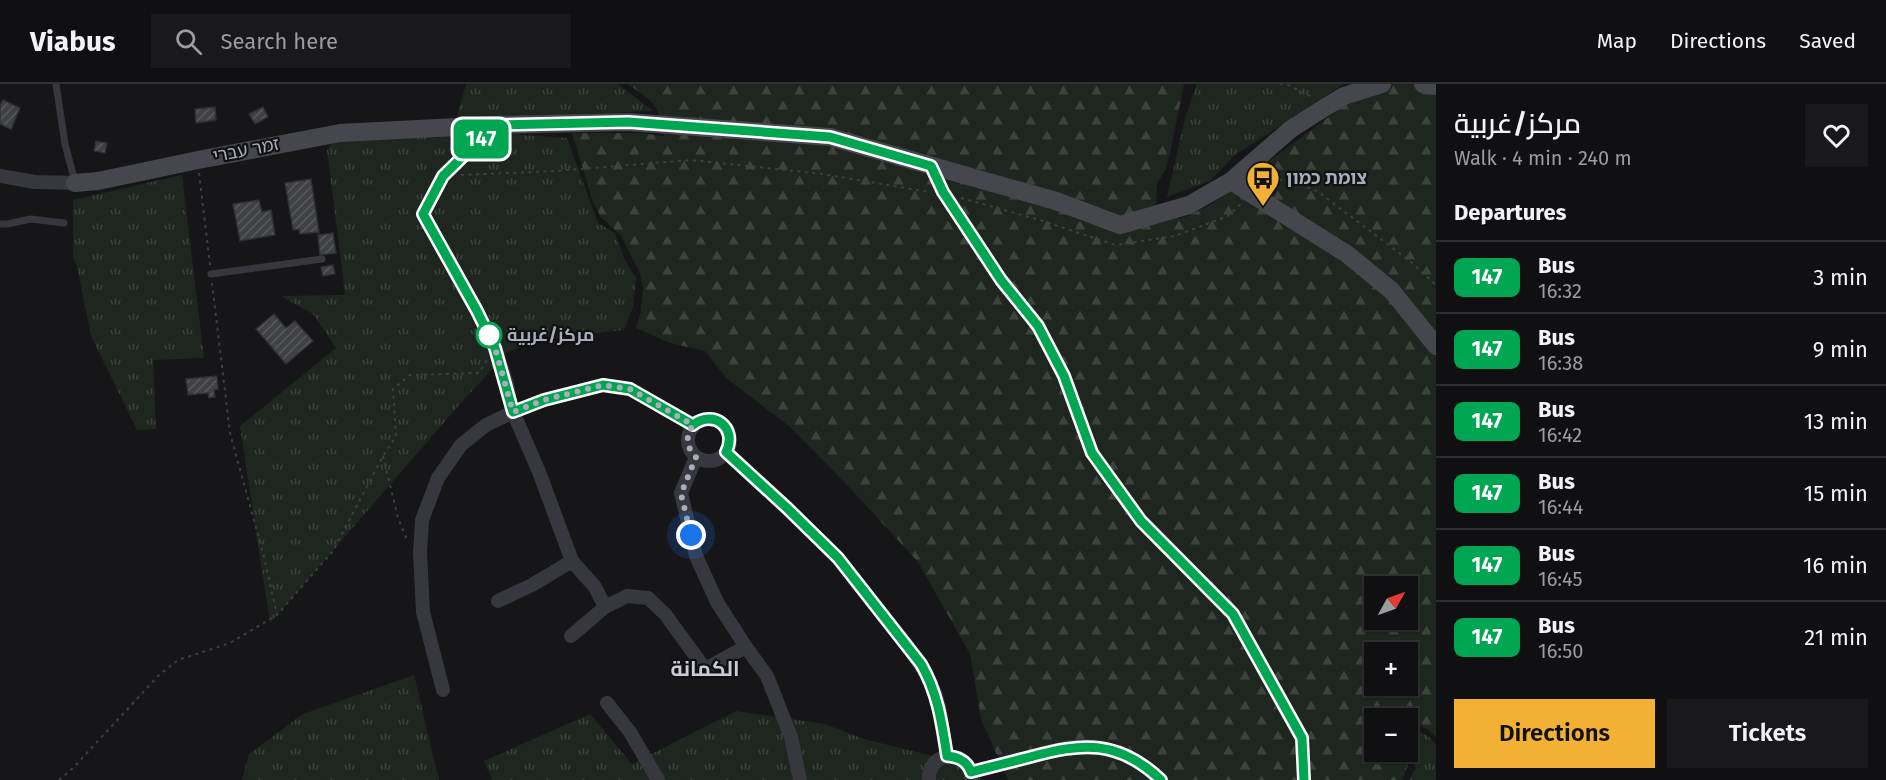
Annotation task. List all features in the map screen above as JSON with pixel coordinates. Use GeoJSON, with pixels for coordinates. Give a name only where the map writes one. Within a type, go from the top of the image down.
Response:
{"type":"FeatureCollection","features":[{"type":"Feature","properties":{"kind":"main road","name":"זמר עברי"},"geometry":{"type":"LineString","coordinates":[[75,183],[98,181],[340,133],[495,125],[628,122],[830,137],[1056,201],[1120,225],[1189,205],[1232,181],[1291,129],[1324,108],[1344,96],[1382,84]]}},
{"type":"Feature","properties":{"kind":"main road"},"geometry":{"type":"LineString","coordinates":[[1423,84],[1436,86]]}},
{"type":"Feature","properties":{"kind":"main road"},"geometry":{"type":"LineString","coordinates":[[1232,181],[1347,254],[1392,291],[1436,345]]}},
{"type":"Feature","properties":{"kind":"street"},"geometry":{"type":"LineString","coordinates":[[495,125],[443,176],[423,214],[495,348],[513,412],[539,472],[572,561],[595,587],[605,607]]}},
{"type":"Feature","properties":{"kind":"street"},"geometry":{"type":"LineString","coordinates":[[931,166],[943,192],[1001,280],[1038,326],[1064,376],[1092,453],[1141,521],[1233,614],[1302,738],[1304,780]]}},
{"type":"Feature","properties":{"kind":"street","name":"זמר עברי"},"geometry":{"type":"LineString","coordinates":[[0,176],[35,182],[75,183]]}},
{"type":"Feature","properties":{"kind":"street"},"geometry":{"type":"LineString","coordinates":[[443,690],[423,612],[420,553],[422,520],[438,478],[461,445],[486,425],[513,412],[544,400],[603,385],[630,389],[693,425]]}},
{"type":"Feature","properties":{"kind":"street"},"geometry":{"type":"LineString","coordinates":[[705,419],[719,422],[724,426],[730,438],[726,452],[716,460],[709,462],[696,457],[688,446],[687,439],[693,425],[705,419]]}},
{"type":"Feature","properties":{"kind":"street"},"geometry":{"type":"LineString","coordinates":[[726,452],[838,558],[909,648],[927,675],[939,707],[947,756]]}},
{"type":"Feature","properties":{"kind":"street"},"geometry":{"type":"LineString","coordinates":[[696,457],[681,494],[696,555],[717,602],[767,676],[791,737],[800,780]]}},
{"type":"Feature","properties":{"kind":"street"},"geometry":{"type":"LineString","coordinates":[[498,601],[532,585],[572,561]]}},
{"type":"Feature","properties":{"kind":"street"},"geometry":{"type":"LineString","coordinates":[[572,636],[605,607],[627,596],[648,598],[665,614],[705,669],[746,647]]}},
{"type":"Feature","properties":{"kind":"street"},"geometry":{"type":"LineString","coordinates":[[607,703],[630,732],[658,780]]}},
{"type":"Feature","properties":{"kind":"street"},"geometry":{"type":"LineString","coordinates":[[929,780],[930,769],[934,763],[947,756],[961,759],[966,763],[971,776],[1064,748],[1085,746],[1117,752],[1151,770],[1161,780]]}},
{"type":"Feature","properties":{"kind":"lane"},"geometry":{"type":"LineString","coordinates":[[56,84],[65,144],[75,183]]}},
{"type":"Feature","properties":{"kind":"lane"},"geometry":{"type":"LineString","coordinates":[[0,224],[31,219],[64,224]]}},
{"type":"Feature","properties":{"kind":"lane"},"geometry":{"type":"LineString","coordinates":[[211,274],[322,259]]}},
{"type":"Feature","properties":{"kind":"path"},"geometry":{"type":"LineString","coordinates":[[1280,84],[1288,85],[1318,100],[1324,108]]}},
{"type":"Feature","properties":{"kind":"path"},"geometry":{"type":"LineString","coordinates":[[198,160],[230,433],[264,556],[277,615]]}},
{"type":"Feature","properties":{"kind":"path"},"geometry":{"type":"LineString","coordinates":[[443,176],[555,171],[691,160],[823,174],[943,192],[1040,220],[1115,245],[1175,236],[1228,216],[1251,193],[1283,178],[1317,191],[1411,262],[1436,285]]}},
{"type":"Feature","properties":{"kind":"path"},"geometry":{"type":"LineString","coordinates":[[59,780],[73,768],[159,675],[178,660],[230,643],[277,615],[333,551],[396,436],[393,388],[410,375],[479,373],[495,348]]}},
{"type":"Feature","properties":{"kind":"path"},"geometry":{"type":"LineString","coordinates":[[383,456],[398,518],[412,551]]}},
{"type":"Feature","properties":{"kind":"green space"},"geometry":{"type":"Polygon","coordinates":[[[466,84],[618,84],[653,111],[456,120],[466,84]]]}},
{"type":"Feature","properties":{"kind":"green space"},"geometry":{"type":"Polygon","coordinates":[[[627,84],[1184,84],[1166,168],[1157,184],[1155,223],[1185,217],[1212,204],[1350,101],[1382,84],[1436,84],[1436,738],[1418,724],[1418,708],[1364,708],[1364,762],[1406,762],[1408,765],[1402,780],[1008,780],[981,719],[970,654],[918,562],[789,426],[726,378],[705,351],[670,343],[636,328],[641,312],[643,289],[640,273],[621,236],[601,217],[593,202],[572,133],[640,133],[664,136],[657,110],[650,100],[627,84]]]}},
{"type":"Feature","properties":{"kind":"green space"},"geometry":{"type":"Polygon","coordinates":[[[1197,84],[1344,84],[1235,155],[1210,181],[1167,197],[1185,118],[1197,84]]]}},
{"type":"Feature","properties":{"kind":"green space"},"geometry":{"type":"Polygon","coordinates":[[[479,132],[567,138],[598,223],[615,233],[625,260],[636,278],[633,307],[624,330],[541,339],[508,352],[270,623],[240,426],[336,348],[313,314],[281,296],[345,295],[327,150],[333,141],[479,132]]]}},
{"type":"Feature","properties":{"kind":"green space"},"geometry":{"type":"Polygon","coordinates":[[[182,175],[204,358],[153,360],[156,429],[137,430],[91,336],[77,266],[73,258],[73,200],[182,175]]]}},
{"type":"Feature","properties":{"kind":"green space"},"geometry":{"type":"Polygon","coordinates":[[[414,675],[439,780],[242,780],[249,754],[303,714],[414,675]]]}},
{"type":"Feature","properties":{"kind":"green space"},"geometry":{"type":"Polygon","coordinates":[[[736,711],[825,724],[864,739],[933,756],[974,771],[982,780],[492,780],[484,761],[590,714],[632,764],[736,711]]]}},
{"type":"Feature","properties":{"kind":"green space"},"geometry":{"type":"Polygon","coordinates":[[[1418,730],[1436,744],[1436,780],[1409,780],[1416,768],[1412,762],[1418,762],[1418,730]]]}},
{"type":"Feature","properties":{"kind":"building"},"geometry":{"type":"Polygon","coordinates":[[[3,100],[20,108],[11,129],[0,124],[0,105],[3,100]]]}},
{"type":"Feature","properties":{"kind":"building"},"geometry":{"type":"Polygon","coordinates":[[[215,107],[216,120],[196,123],[195,109],[215,107]]]}},
{"type":"Feature","properties":{"kind":"building"},"geometry":{"type":"Polygon","coordinates":[[[263,107],[268,117],[255,124],[249,114],[263,107]]]}},
{"type":"Feature","properties":{"kind":"building"},"geometry":{"type":"Polygon","coordinates":[[[96,141],[107,143],[105,153],[94,151],[96,141]]]}},
{"type":"Feature","properties":{"kind":"building"},"geometry":{"type":"Polygon","coordinates":[[[311,179],[319,232],[300,234],[299,229],[293,230],[285,183],[311,179]]]}},
{"type":"Feature","properties":{"kind":"building"},"geometry":{"type":"Polygon","coordinates":[[[259,200],[262,212],[271,210],[275,235],[240,241],[233,204],[259,200]]]}},
{"type":"Feature","properties":{"kind":"building"},"geometry":{"type":"Polygon","coordinates":[[[333,233],[336,253],[320,255],[318,235],[333,233]]]}},
{"type":"Feature","properties":{"kind":"building"},"geometry":{"type":"Polygon","coordinates":[[[333,265],[335,274],[323,276],[321,267],[333,265]]]}},
{"type":"Feature","properties":{"kind":"building"},"geometry":{"type":"Polygon","coordinates":[[[274,314],[286,328],[295,321],[313,341],[286,364],[256,329],[274,314]]]}},
{"type":"Feature","properties":{"kind":"building"},"geometry":{"type":"Polygon","coordinates":[[[217,376],[218,389],[214,390],[215,397],[209,398],[208,393],[188,395],[186,379],[217,376]]]}},
{"type":"Feature","properties":{"kind":"bus line","name":"147"},"geometry":{"type":"LineString","coordinates":[[1161,780],[1151,770],[1117,752],[1085,746],[1064,748],[971,772],[961,759],[947,756],[939,707],[921,664],[838,558],[726,452],[730,438],[724,426],[719,422],[705,419],[693,425],[630,389],[603,385],[544,400],[513,412],[507,384],[495,348],[423,214],[443,176],[495,125],[628,122],[830,137],[931,166],[943,192],[1001,280],[1038,326],[1064,376],[1092,453],[1141,521],[1233,614],[1302,738],[1304,780]]}},
{"type":"Feature","properties":{"kind":"place","name":"צומת כמון"},"geometry":{"type":"Point","coordinates":[1263,207]}},
{"type":"Feature","properties":{"kind":"place","name":"مركز/غربية"},"geometry":{"type":"Point","coordinates":[489,335]}},
{"type":"Feature","properties":{"kind":"district","name":"الكمانة"},"geometry":{"type":"Point","coordinates":[705,669]}},
{"type":"Feature","properties":{"kind":"route"},"geometry":{"type":"LineString","coordinates":[[489,335],[486,329],[507,384],[513,412],[544,400],[603,385],[630,389],[693,425],[687,439],[691,452],[696,457],[681,494],[691,535]]}}]}
